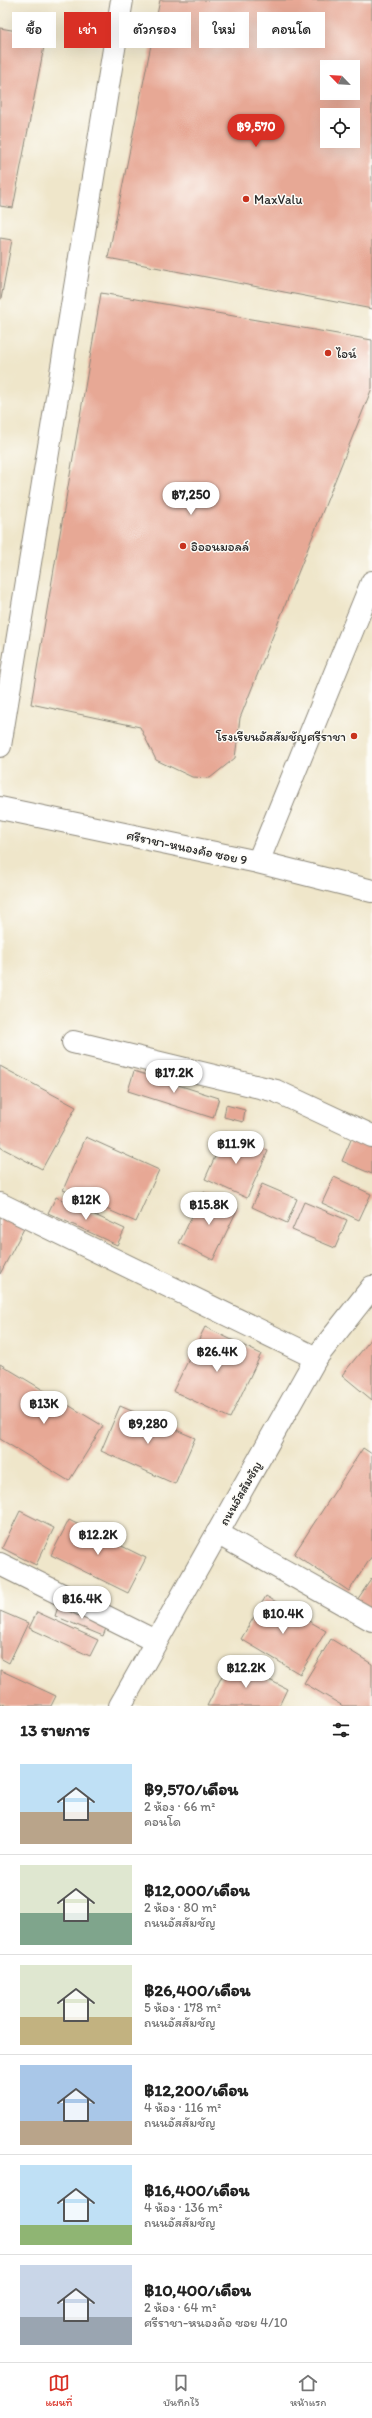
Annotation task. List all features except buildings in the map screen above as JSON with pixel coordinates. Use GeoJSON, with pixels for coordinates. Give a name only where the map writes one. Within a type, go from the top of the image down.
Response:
{"type":"FeatureCollection","features":[{"type":"Feature","properties":{"kind":"street"},"geometry":{"type":"LineString","coordinates":[[0,746],[122,0]]}},
{"type":"Feature","properties":{"kind":"street"},"geometry":{"type":"LineString","coordinates":[[258,862],[372,582]]}},
{"type":"Feature","properties":{"kind":"street","name":"ศรีราชา-หนองค้อ ซอย 9"},"geometry":{"type":"LineString","coordinates":[[0,808],[258,862],[372,891]]}},
{"type":"Feature","properties":{"kind":"street"},"geometry":{"type":"LineString","coordinates":[[73,1042],[276,1091],[372,1136]]}},
{"type":"Feature","properties":{"kind":"street"},"geometry":{"type":"LineString","coordinates":[[0,1204],[316,1358]]}},
{"type":"Feature","properties":{"kind":"street","name":"ถนนอัสสัมชัญ"},"geometry":{"type":"LineString","coordinates":[[120,1706],[155,1641],[316,1358],[372,1287]]}},
{"type":"Feature","properties":{"kind":"street"},"geometry":{"type":"LineString","coordinates":[[216,1533],[372,1620]]}},
{"type":"Feature","properties":{"kind":"street"},"geometry":{"type":"LineString","coordinates":[[0,1564],[155,1641]]}},
{"type":"Feature","properties":{"kind":"place","name":"MaxValu"},"geometry":{"type":"Point","coordinates":[246,199]}},
{"type":"Feature","properties":{"kind":"place","name":"ไอน์"},"geometry":{"type":"Point","coordinates":[328,353]}},
{"type":"Feature","properties":{"kind":"place","name":"อิออนมอลล์"},"geometry":{"type":"Point","coordinates":[183,546]}},
{"type":"Feature","properties":{"kind":"place","name":"โรงเรียนอัสสัมชัญศรีราชา"},"geometry":{"type":"Point","coordinates":[354,736]}}]}
